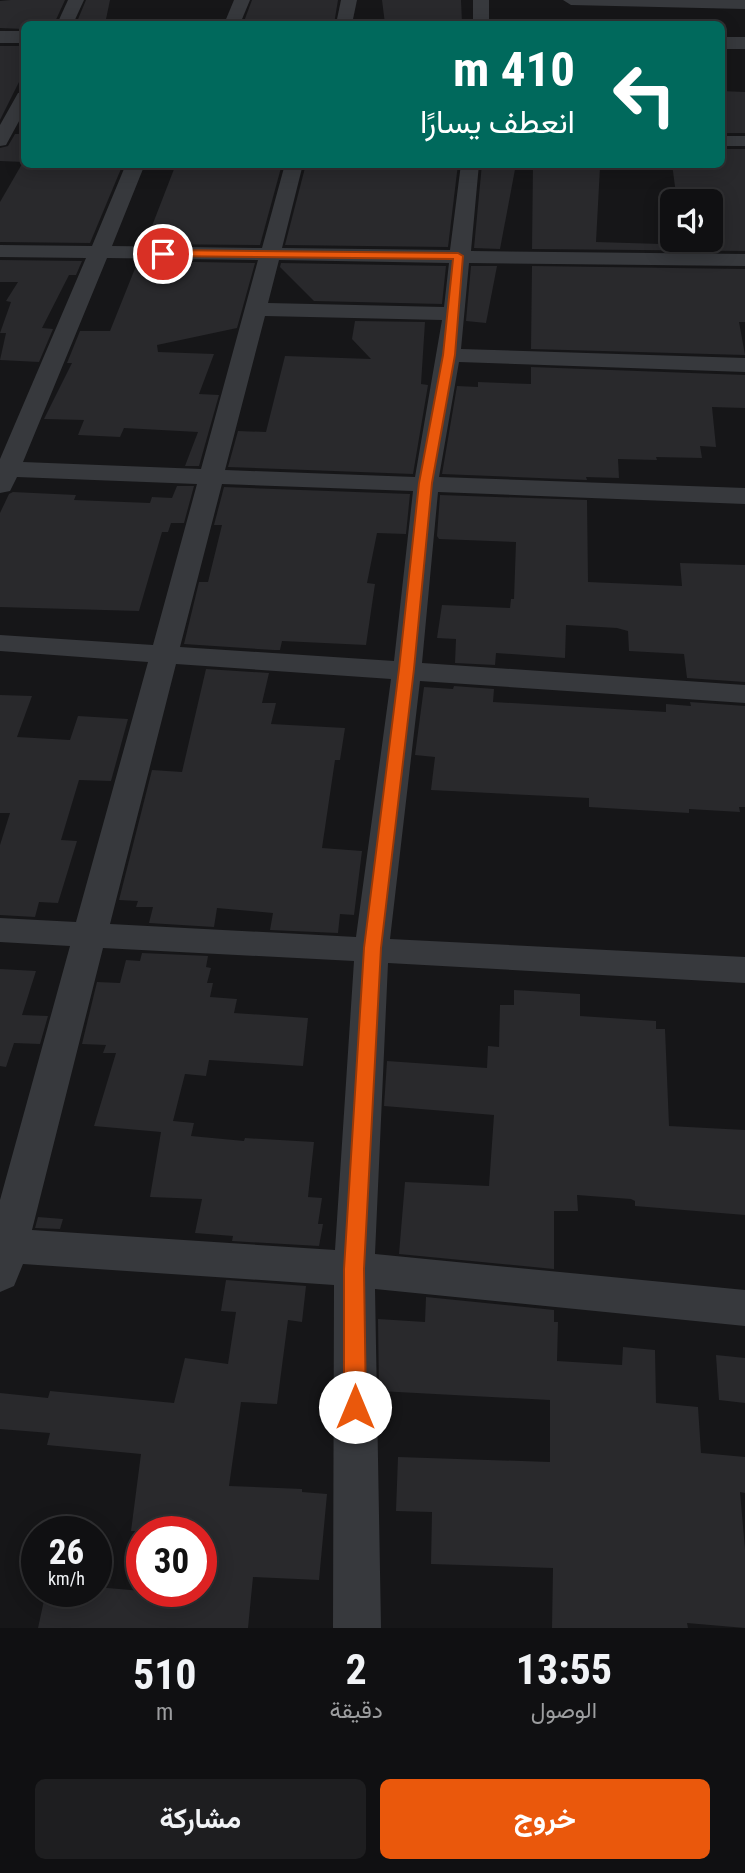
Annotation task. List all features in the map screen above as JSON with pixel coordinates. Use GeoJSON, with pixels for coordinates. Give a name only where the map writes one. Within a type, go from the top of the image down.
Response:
{"type":"FeatureCollection","features":[{"type":"Feature","properties":{"kind":"street"},"geometry":{"type":"LineString","coordinates":[[66,21],[76,0]]}},
{"type":"Feature","properties":{"kind":"street"},"geometry":{"type":"LineString","coordinates":[[233,21],[242,0]]}},
{"type":"Feature","properties":{"kind":"street"},"geometry":{"type":"LineString","coordinates":[[345,21],[349,0]]}},
{"type":"Feature","properties":{"kind":"street"},"geometry":{"type":"LineString","coordinates":[[481,0],[481,21]]}},
{"type":"Feature","properties":{"kind":"street"},"geometry":{"type":"LineString","coordinates":[[571,0],[669,5],[745,4]]}},
{"type":"Feature","properties":{"kind":"street"},"geometry":{"type":"LineString","coordinates":[[0,37],[21,37]]}},
{"type":"Feature","properties":{"kind":"street"},"geometry":{"type":"LineString","coordinates":[[725,43],[745,44]]}},
{"type":"Feature","properties":{"kind":"street"},"geometry":{"type":"LineString","coordinates":[[8,130],[21,103]]}},
{"type":"Feature","properties":{"kind":"street"},"geometry":{"type":"LineString","coordinates":[[725,141],[745,141]]}},
{"type":"Feature","properties":{"kind":"street"},"geometry":{"type":"LineString","coordinates":[[134,168],[3,475],[214,476],[745,496]]}},
{"type":"Feature","properties":{"kind":"street"},"geometry":{"type":"LineString","coordinates":[[293,168],[214,476],[163,655],[91,936],[3,1255],[354,1269],[745,1308]]}},
{"type":"Feature","properties":{"kind":"street"},"geometry":{"type":"LineString","coordinates":[[357,1628],[354,1269],[372,948],[407,669],[426,483],[449,355],[469,168]]}},
{"type":"Feature","properties":{"kind":"street"},"geometry":{"type":"LineString","coordinates":[[0,251],[745,260]]}},
{"type":"Feature","properties":{"kind":"street"},"geometry":{"type":"LineString","coordinates":[[257,309],[452,314]]}},
{"type":"Feature","properties":{"kind":"street"},"geometry":{"type":"LineString","coordinates":[[449,355],[745,365]]}},
{"type":"Feature","properties":{"kind":"street"},"geometry":{"type":"LineString","coordinates":[[0,643],[745,694]]}},
{"type":"Feature","properties":{"kind":"street"},"geometry":{"type":"LineString","coordinates":[[0,930],[745,970]]}},
{"type":"Feature","properties":{"kind":"building"},"geometry":{"type":"Polygon","coordinates":[[[65,0],[55,21],[21,21],[21,29],[0,28],[0,1],[65,0]]]}},
{"type":"Feature","properties":{"kind":"building"},"geometry":{"type":"Polygon","coordinates":[[[86,0],[110,0],[106,21],[77,21],[86,0]]]}},
{"type":"Feature","properties":{"kind":"building"},"geometry":{"type":"Polygon","coordinates":[[[252,0],[338,0],[334,21],[244,21],[252,0]]]}},
{"type":"Feature","properties":{"kind":"building"},"geometry":{"type":"Polygon","coordinates":[[[382,0],[461,0],[462,21],[385,21],[382,0]]]}},
{"type":"Feature","properties":{"kind":"building"},"geometry":{"type":"Polygon","coordinates":[[[0,46],[21,46],[21,78],[0,120],[0,46]]]}},
{"type":"Feature","properties":{"kind":"building"},"geometry":{"type":"Polygon","coordinates":[[[725,91],[745,92],[745,133],[725,133],[725,91]]]}},
{"type":"Feature","properties":{"kind":"building"},"geometry":{"type":"Polygon","coordinates":[[[15,134],[21,134],[21,162],[0,161],[0,148],[8,146],[15,134]]]}},
{"type":"Feature","properties":{"kind":"building"},"geometry":{"type":"Polygon","coordinates":[[[725,149],[745,149],[745,251],[723,251],[723,189],[675,189],[673,168],[725,168],[725,149]]]}},
{"type":"Feature","properties":{"kind":"building"},"geometry":{"type":"Polygon","coordinates":[[[21,166],[21,168],[121,168],[90,243],[0,242],[0,202],[21,166]]]}},
{"type":"Feature","properties":{"kind":"building"},"geometry":{"type":"Polygon","coordinates":[[[174,168],[281,168],[260,245],[145,244],[174,168]]]}},
{"type":"Feature","properties":{"kind":"building"},"geometry":{"type":"Polygon","coordinates":[[[305,168],[458,168],[448,247],[285,245],[305,168]]]}},
{"type":"Feature","properties":{"kind":"building"},"geometry":{"type":"Polygon","coordinates":[[[482,168],[515,168],[500,249],[474,248],[482,168]]]}},
{"type":"Feature","properties":{"kind":"building"},"geometry":{"type":"Polygon","coordinates":[[[533,168],[600,168],[596,242],[660,244],[660,250],[532,249],[533,168]]]}},
{"type":"Feature","properties":{"kind":"building"},"geometry":{"type":"Polygon","coordinates":[[[0,260],[82,261],[76,275],[69,275],[42,328],[53,329],[39,362],[0,360],[6,333],[0,333],[11,302],[6,301],[18,282],[0,282],[0,260]]]}},
{"type":"Feature","properties":{"kind":"building"},"geometry":{"type":"Polygon","coordinates":[[[138,261],[255,263],[237,328],[157,345],[158,352],[214,354],[199,394],[219,395],[199,466],[185,466],[198,432],[124,428],[120,437],[78,435],[84,420],[44,419],[72,363],[67,363],[80,331],[110,331],[138,261]]]}},
{"type":"Feature","properties":{"kind":"building"},"geometry":{"type":"Polygon","coordinates":[[[281,263],[446,266],[442,304],[314,301],[280,267],[281,263]]]}},
{"type":"Feature","properties":{"kind":"building"},"geometry":{"type":"Polygon","coordinates":[[[471,266],[497,266],[486,323],[466,321],[471,266]]]}},
{"type":"Feature","properties":{"kind":"building"},"geometry":{"type":"Polygon","coordinates":[[[532,266],[745,269],[745,322],[739,322],[745,355],[531,349],[532,266]]]}},
{"type":"Feature","properties":{"kind":"building"},"geometry":{"type":"Polygon","coordinates":[[[355,321],[425,322],[421,384],[428,385],[413,474],[228,467],[238,431],[266,432],[285,356],[371,359],[352,339],[355,321]]]}},
{"type":"Feature","properties":{"kind":"building"},"geometry":{"type":"Polygon","coordinates":[[[531,367],[745,375],[745,408],[712,407],[716,447],[700,446],[702,458],[618,459],[619,478],[586,477],[587,480],[442,474],[457,386],[478,387],[478,382],[531,384],[531,367]]]}},
{"type":"Feature","properties":{"kind":"building"},"geometry":{"type":"Polygon","coordinates":[[[177,486],[194,486],[184,523],[171,523],[168,532],[162,532],[139,611],[0,607],[0,513],[9,494],[76,495],[74,500],[150,503],[152,497],[172,498],[177,486]]]}},
{"type":"Feature","properties":{"kind":"building"},"geometry":{"type":"Polygon","coordinates":[[[224,487],[410,494],[406,534],[377,533],[367,583],[375,584],[366,645],[282,641],[280,650],[274,650],[184,644],[199,582],[208,582],[222,525],[214,525],[224,487]]]}},
{"type":"Feature","properties":{"kind":"building"},"geometry":{"type":"Polygon","coordinates":[[[440,495],[587,500],[588,582],[682,586],[680,563],[745,565],[745,682],[687,678],[684,654],[629,651],[628,631],[617,628],[566,625],[565,658],[496,653],[495,665],[455,663],[456,639],[437,638],[442,605],[510,608],[511,599],[514,599],[516,542],[439,539],[440,495]]]}},
{"type":"Feature","properties":{"kind":"building"},"geometry":{"type":"Polygon","coordinates":[[[206,669],[269,673],[262,703],[276,703],[271,724],[345,728],[340,760],[335,760],[322,848],[362,851],[354,915],[340,914],[338,933],[270,930],[273,913],[217,908],[214,927],[149,923],[153,907],[136,907],[138,901],[119,900],[152,770],[182,772],[206,669]]]}},
{"type":"Feature","properties":{"kind":"building"},"geometry":{"type":"Polygon","coordinates":[[[454,686],[494,689],[493,702],[666,712],[666,704],[691,706],[690,702],[745,706],[745,807],[739,807],[740,812],[689,809],[689,813],[589,807],[589,798],[431,790],[435,757],[415,755],[424,687],[453,689],[454,686]]]}},
{"type":"Feature","properties":{"kind":"building"},"geometry":{"type":"Polygon","coordinates":[[[0,695],[32,696],[17,737],[70,740],[78,716],[128,719],[111,781],[79,780],[61,840],[77,841],[58,903],[39,902],[35,917],[0,915],[0,845],[10,813],[0,813],[0,695]]]}},
{"type":"Feature","properties":{"kind":"building"},"geometry":{"type":"Polygon","coordinates":[[[142,953],[208,956],[206,967],[211,968],[207,983],[213,983],[210,997],[237,999],[234,1013],[308,1018],[303,1066],[209,1060],[206,1076],[185,1074],[173,1121],[194,1123],[191,1136],[244,1141],[245,1138],[314,1142],[308,1197],[322,1198],[318,1224],[323,1224],[319,1246],[232,1241],[233,1236],[195,1233],[202,1199],[150,1197],[161,1132],[94,1126],[116,1053],[103,1053],[106,1045],[82,1044],[97,982],[120,983],[126,960],[140,961],[142,953]]]}},
{"type":"Feature","properties":{"kind":"building"},"geometry":{"type":"Polygon","coordinates":[[[0,969],[36,971],[22,1015],[48,1016],[40,1044],[14,1043],[6,1067],[0,1066],[0,969]]]}},
{"type":"Feature","properties":{"kind":"building"},"geometry":{"type":"Polygon","coordinates":[[[514,990],[580,994],[580,1016],[656,1021],[656,1029],[665,1029],[669,1126],[745,1130],[745,1215],[635,1206],[635,1201],[631,1199],[577,1195],[578,1211],[554,1211],[554,1269],[399,1254],[405,1182],[489,1186],[494,1115],[384,1106],[387,1061],[487,1068],[488,1046],[499,1047],[500,1005],[514,1005],[514,990]]]}},
{"type":"Feature","properties":{"kind":"building"},"geometry":{"type":"Polygon","coordinates":[[[38,1217],[63,1219],[60,1229],[35,1228],[38,1217]]]}},
{"type":"Feature","properties":{"kind":"building"},"geometry":{"type":"Polygon","coordinates":[[[226,1280],[306,1286],[302,1322],[288,1320],[277,1404],[241,1402],[229,1486],[302,1489],[302,1492],[327,1494],[319,1580],[253,1577],[248,1628],[38,1628],[43,1607],[112,1607],[112,1588],[126,1590],[126,1607],[217,1607],[217,1516],[133,1516],[141,1454],[47,1445],[50,1433],[0,1429],[0,1393],[48,1398],[50,1391],[174,1403],[185,1358],[228,1364],[236,1312],[221,1311],[226,1280]]]}},
{"type":"Feature","properties":{"kind":"building"},"geometry":{"type":"Polygon","coordinates":[[[426,1297],[554,1310],[554,1322],[558,1322],[557,1361],[622,1365],[623,1347],[655,1350],[656,1403],[698,1407],[701,1453],[745,1457],[745,1493],[740,1492],[745,1549],[745,1628],[687,1623],[688,1628],[552,1628],[553,1568],[431,1564],[432,1512],[396,1511],[398,1457],[550,1462],[550,1400],[379,1391],[378,1319],[425,1322],[426,1297]]]}},
{"type":"Feature","properties":{"kind":"building"},"geometry":{"type":"Polygon","coordinates":[[[716,1355],[745,1358],[745,1403],[719,1400],[716,1355]]]}},
{"type":"Feature","properties":{"kind":"route"},"geometry":{"type":"LineString","coordinates":[[163,254],[458,256],[449,355],[426,483],[407,669],[372,948],[354,1269],[355,1407]]}}]}
